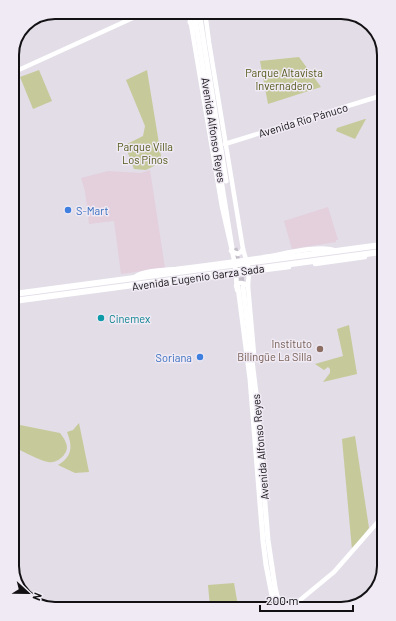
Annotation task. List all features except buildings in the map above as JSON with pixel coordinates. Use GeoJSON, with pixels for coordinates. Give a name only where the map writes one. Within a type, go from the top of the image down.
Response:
{"type":"FeatureCollection","features":[{"type":"Feature","properties":{"kind":"highway","name":"Avenida Eugenio Garza Sada"},"geometry":{"type":"LineString","coordinates":[[19,301],[338,254],[377,246]]}},
{"type":"Feature","properties":{"kind":"highway","name":"Avenida Eugenio Garza Sada"},"geometry":{"type":"LineString","coordinates":[[338,254],[377,253]]}},
{"type":"Feature","properties":{"kind":"highway","name":"Avenida Eugenio Garza Sada"},"geometry":{"type":"LineString","coordinates":[[19,293],[134,279],[142,282]]}},
{"type":"Feature","properties":{"kind":"main road","name":"Avenida Alfonso Reyes"},"geometry":{"type":"LineString","coordinates":[[195,19],[233,249]]}},
{"type":"Feature","properties":{"kind":"main road","name":"Avenida Alfonso Reyes"},"geometry":{"type":"LineString","coordinates":[[200,19],[218,128],[233,249]]}},
{"type":"Feature","properties":{"kind":"main road"},"geometry":{"type":"LineString","coordinates":[[190,22],[198,36]]}},
{"type":"Feature","properties":{"kind":"main road"},"geometry":{"type":"LineString","coordinates":[[210,110],[211,139]]}},
{"type":"Feature","properties":{"kind":"main road"},"geometry":{"type":"LineString","coordinates":[[218,128],[225,144]]}},
{"type":"Feature","properties":{"kind":"main road","name":"Avenida Alfonso Reyes"},"geometry":{"type":"LineString","coordinates":[[241,287],[270,557],[278,596],[281,602]]}},
{"type":"Feature","properties":{"kind":"main road","name":"Avenida Alfonso Reyes"},"geometry":{"type":"LineString","coordinates":[[251,370],[263,541],[273,602]]}},
{"type":"Feature","properties":{"kind":"street"},"geometry":{"type":"LineString","coordinates":[[19,70],[131,19]]}},
{"type":"Feature","properties":{"kind":"street","name":"Avenida Alfonso Reyes"},"geometry":{"type":"LineString","coordinates":[[190,19],[222,211],[233,249],[234,269]]}},
{"type":"Feature","properties":{"kind":"street"},"geometry":{"type":"LineString","coordinates":[[206,19],[225,144],[248,273],[241,287]]}},
{"type":"Feature","properties":{"kind":"street","name":"Avenida Río Pánuco"},"geometry":{"type":"LineString","coordinates":[[225,144],[377,97]]}},
{"type":"Feature","properties":{"kind":"street"},"geometry":{"type":"LineString","coordinates":[[233,249],[234,253],[238,254],[243,249]]}},
{"type":"Feature","properties":{"kind":"street"},"geometry":{"type":"LineString","coordinates":[[134,279],[138,275],[147,272],[233,262],[321,249],[331,249],[338,254]]}},
{"type":"Feature","properties":{"kind":"street"},"geometry":{"type":"LineString","coordinates":[[142,282],[144,286],[153,286],[366,257],[377,253]]}},
{"type":"Feature","properties":{"kind":"street"},"geometry":{"type":"LineString","coordinates":[[269,256],[265,265],[269,270]]}},
{"type":"Feature","properties":{"kind":"street"},"geometry":{"type":"LineString","coordinates":[[235,275],[269,256]]}},
{"type":"Feature","properties":{"kind":"street"},"geometry":{"type":"LineString","coordinates":[[217,278],[225,272],[240,267],[245,260]]}},
{"type":"Feature","properties":{"kind":"street"},"geometry":{"type":"LineString","coordinates":[[215,264],[219,267],[220,271],[217,278]]}},
{"type":"Feature","properties":{"kind":"street"},"geometry":{"type":"LineString","coordinates":[[234,269],[250,318],[254,362],[251,370]]}},
{"type":"Feature","properties":{"kind":"street"},"geometry":{"type":"LineString","coordinates":[[298,602],[334,572],[377,524]]}},
{"type":"Feature","properties":{"kind":"shaded area"},"geometry":{"type":"Polygon","coordinates":[[[150,170],[165,268],[121,274],[114,221],[89,224],[85,191],[81,178],[108,171],[141,173],[150,170]]]}},
{"type":"Feature","properties":{"kind":"shaded area"},"geometry":{"type":"Polygon","coordinates":[[[328,207],[338,240],[336,240],[336,242],[292,249],[284,221],[328,207]]]}},
{"type":"Feature","properties":{"kind":"green space","name":"Parque Altavista Invernadero"},"geometry":{"type":"Polygon","coordinates":[[[299,57],[321,87],[268,104],[260,61],[299,57]]]}},
{"type":"Feature","properties":{"kind":"green space"},"geometry":{"type":"Polygon","coordinates":[[[39,70],[52,101],[33,109],[20,77],[39,70]]]}},
{"type":"Feature","properties":{"kind":"green space","name":"Parque Villa Los Pinos"},"geometry":{"type":"Polygon","coordinates":[[[147,70],[162,162],[146,170],[134,169],[125,145],[143,136],[145,126],[126,80],[147,70]]]}},
{"type":"Feature","properties":{"kind":"green space"},"geometry":{"type":"Polygon","coordinates":[[[366,119],[355,139],[336,131],[337,128],[366,119]]]}},
{"type":"Feature","properties":{"kind":"green space"},"geometry":{"type":"Polygon","coordinates":[[[349,325],[357,374],[323,382],[330,373],[330,369],[328,367],[324,370],[315,364],[343,356],[337,329],[349,325]]]}},
{"type":"Feature","properties":{"kind":"green space"},"geometry":{"type":"Polygon","coordinates":[[[79,423],[89,472],[75,473],[58,465],[69,455],[70,442],[67,432],[73,430],[79,423]]]}},
{"type":"Feature","properties":{"kind":"green space"},"geometry":{"type":"Polygon","coordinates":[[[19,425],[60,433],[65,440],[67,448],[65,454],[57,461],[48,462],[19,450],[19,425]]]}},
{"type":"Feature","properties":{"kind":"green space"},"geometry":{"type":"Polygon","coordinates":[[[355,436],[369,528],[352,550],[342,439],[355,436]]]}},
{"type":"Feature","properties":{"kind":"green space"},"geometry":{"type":"Polygon","coordinates":[[[234,583],[237,602],[210,602],[208,585],[234,583]]]}},
{"type":"Feature","properties":{"kind":"tunnel"},"geometry":{"type":"LineString","coordinates":[[235,248],[243,286]]}},
{"type":"Feature","properties":{"kind":"place","name":"S-Mart"},"geometry":{"type":"Point","coordinates":[68,210]}},
{"type":"Feature","properties":{"kind":"place","name":"Cinemex"},"geometry":{"type":"Point","coordinates":[101,318]}},
{"type":"Feature","properties":{"kind":"place","name":"Instituto Bilingüe La Silla"},"geometry":{"type":"Point","coordinates":[320,349]}},
{"type":"Feature","properties":{"kind":"place","name":"Soriana"},"geometry":{"type":"Point","coordinates":[200,357]}}]}
